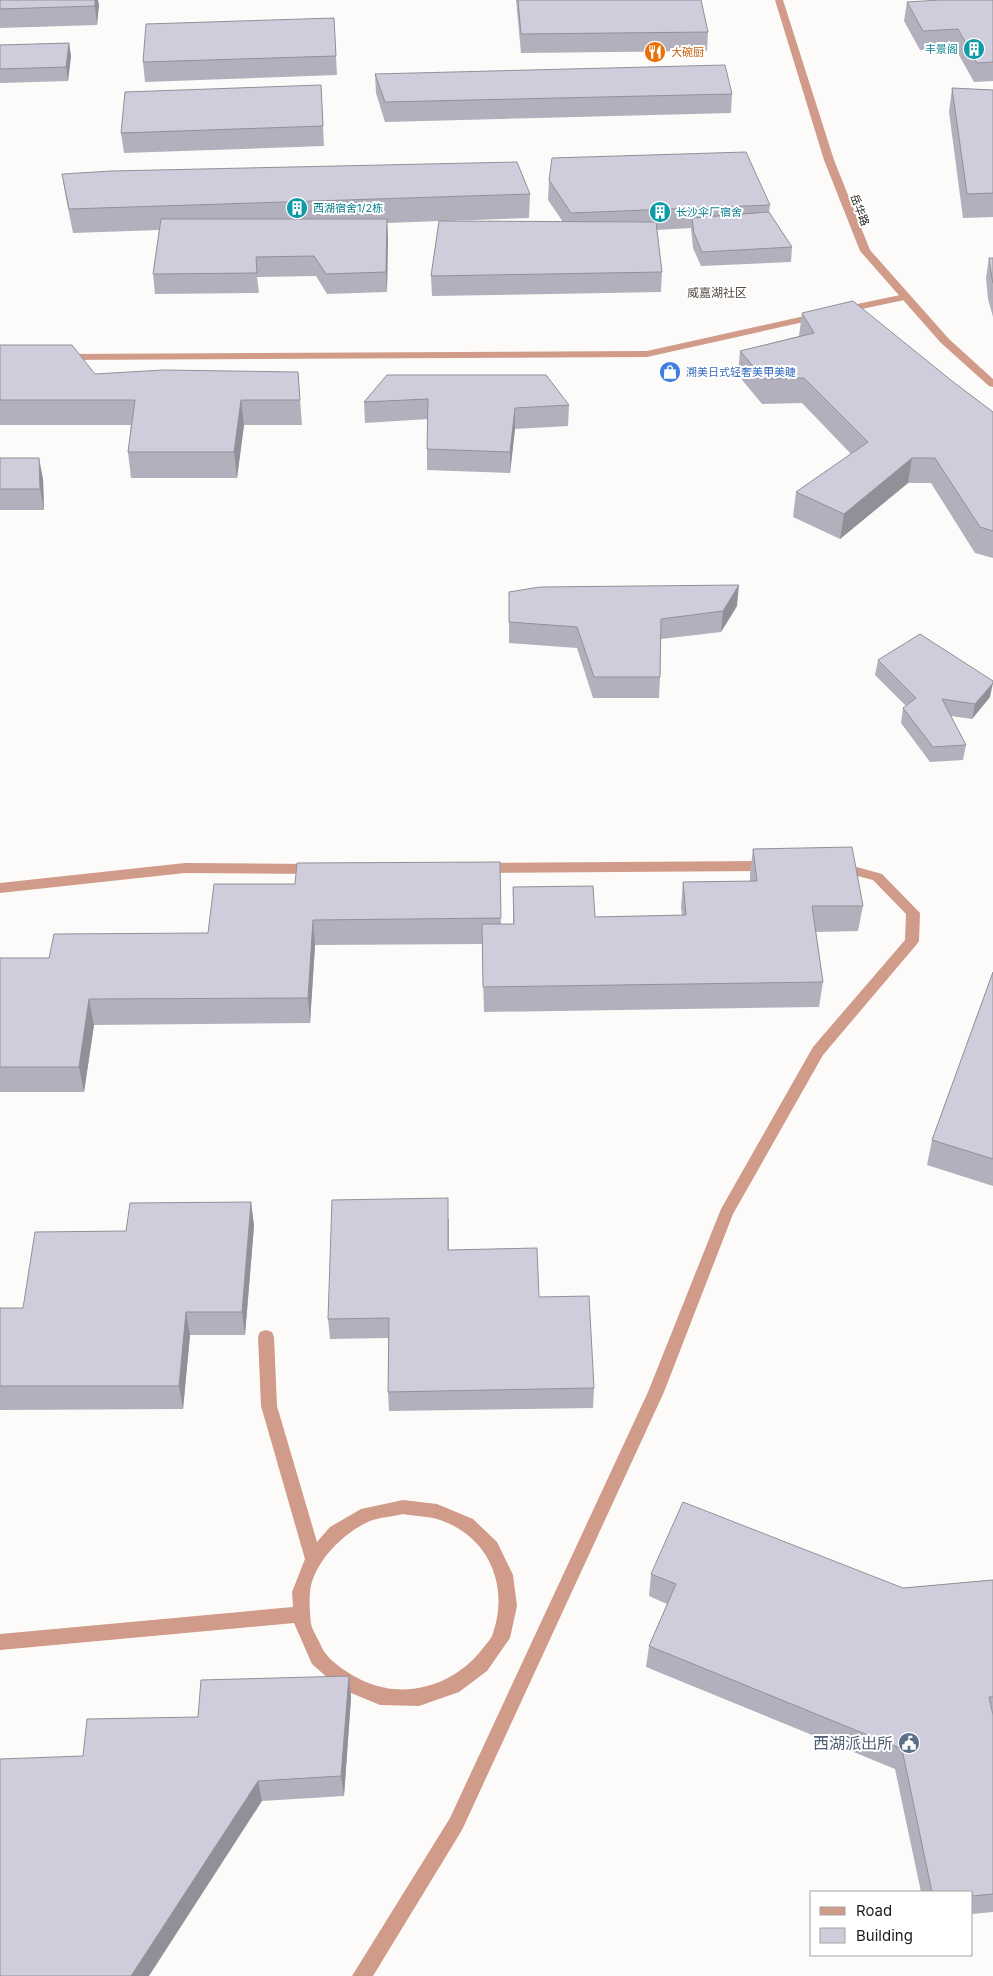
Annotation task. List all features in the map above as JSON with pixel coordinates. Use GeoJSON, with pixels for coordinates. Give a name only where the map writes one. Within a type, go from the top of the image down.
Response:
{"type":"FeatureCollection","features":[{"type":"Feature","properties":{"kind":"street","name":"岳华路"},"geometry":{"type":"LineString","coordinates":[[779,0],[829,160],[865,252],[945,341],[993,384]]}},
{"type":"Feature","properties":{"kind":"street"},"geometry":{"type":"LineString","coordinates":[[50,358],[647,354],[905,296]]}},
{"type":"Feature","properties":{"kind":"street"},"geometry":{"type":"LineString","coordinates":[[464,868],[783,865]]}},
{"type":"Feature","properties":{"kind":"street"},"geometry":{"type":"LineString","coordinates":[[362,1976],[456,1824],[656,1392],[726,1213],[818,1052],[912,941],[913,913],[877,877],[833,865],[823,865]]}},
{"type":"Feature","properties":{"kind":"street"},"geometry":{"type":"LineString","coordinates":[[0,888],[185,868],[334,869]]}},
{"type":"Feature","properties":{"kind":"street"},"geometry":{"type":"LineString","coordinates":[[266,1337],[269,1406],[313,1559]]}},
{"type":"Feature","properties":{"kind":"street"},"geometry":{"type":"LineString","coordinates":[[403,1507],[437,1511],[467,1524],[491,1547],[505,1574],[508,1606],[501,1638],[481,1665],[453,1686],[419,1698],[380,1697],[345,1682],[318,1658],[303,1626],[302,1614],[301,1592],[313,1559],[336,1532],[367,1514],[403,1507]]}},
{"type":"Feature","properties":{"kind":"street"},"geometry":{"type":"LineString","coordinates":[[0,1642],[302,1614]]}},
{"type":"Feature","properties":{"kind":"building"},"geometry":{"type":"Polygon","coordinates":[[[0,0],[95,0],[95,6],[0,9],[0,0]]]}},
{"type":"Feature","properties":{"kind":"building"},"geometry":{"type":"Polygon","coordinates":[[[518,0],[701,0],[708,32],[521,34],[518,0]]]}},
{"type":"Feature","properties":{"kind":"building"},"geometry":{"type":"Polygon","coordinates":[[[993,0],[993,62],[977,63],[958,29],[923,31],[907,2],[993,0]]]}},
{"type":"Feature","properties":{"kind":"building"},"geometry":{"type":"Polygon","coordinates":[[[334,18],[336,56],[143,62],[146,24],[334,18]]]}},
{"type":"Feature","properties":{"kind":"building"},"geometry":{"type":"Polygon","coordinates":[[[69,43],[66,67],[0,69],[0,45],[69,43]]]}},
{"type":"Feature","properties":{"kind":"building"},"geometry":{"type":"Polygon","coordinates":[[[725,65],[732,94],[385,102],[375,74],[725,65]]]}},
{"type":"Feature","properties":{"kind":"building"},"geometry":{"type":"Polygon","coordinates":[[[321,85],[323,126],[121,133],[125,92],[321,85]]]}},
{"type":"Feature","properties":{"kind":"building"},"geometry":{"type":"Polygon","coordinates":[[[952,88],[993,90],[993,193],[967,194],[952,88]]]}},
{"type":"Feature","properties":{"kind":"building","name":"长沙伞厂宿舍"},"geometry":{"type":"Polygon","coordinates":[[[746,152],[770,205],[571,213],[549,180],[552,158],[746,152]]]}},
{"type":"Feature","properties":{"kind":"building"},"geometry":{"type":"Polygon","coordinates":[[[517,162],[530,194],[69,209],[62,174],[112,171],[517,162]]]}},
{"type":"Feature","properties":{"kind":"building"},"geometry":{"type":"Polygon","coordinates":[[[769,212],[792,247],[702,252],[694,233],[692,218],[769,212]]]}},
{"type":"Feature","properties":{"kind":"building"},"geometry":{"type":"Polygon","coordinates":[[[161,219],[387,219],[386,272],[326,274],[314,256],[256,257],[257,273],[153,274],[161,219]]]}},
{"type":"Feature","properties":{"kind":"building"},"geometry":{"type":"Polygon","coordinates":[[[439,221],[656,222],[662,272],[431,276],[439,221]]]}},
{"type":"Feature","properties":{"kind":"building"},"geometry":{"type":"Polygon","coordinates":[[[989,258],[993,258],[993,283],[992,279],[989,258]]]}},
{"type":"Feature","properties":{"kind":"building"},"geometry":{"type":"Polygon","coordinates":[[[853,301],[993,412],[993,531],[980,527],[935,458],[912,458],[844,514],[796,492],[868,442],[804,378],[764,379],[740,351],[814,333],[802,313],[853,301]]]}},
{"type":"Feature","properties":{"kind":"building"},"geometry":{"type":"Polygon","coordinates":[[[0,345],[72,345],[95,374],[163,370],[298,372],[300,400],[241,400],[234,452],[128,452],[135,400],[0,400],[0,345]]]}},
{"type":"Feature","properties":{"kind":"building"},"geometry":{"type":"Polygon","coordinates":[[[387,375],[546,375],[569,405],[515,408],[510,452],[427,449],[428,399],[364,402],[387,375]]]}},
{"type":"Feature","properties":{"kind":"building"},"geometry":{"type":"Polygon","coordinates":[[[0,458],[39,458],[40,489],[0,489],[0,458]]]}},
{"type":"Feature","properties":{"kind":"building"},"geometry":{"type":"Polygon","coordinates":[[[739,585],[723,611],[661,619],[660,677],[594,677],[577,627],[509,622],[509,592],[540,587],[739,585]]]}},
{"type":"Feature","properties":{"kind":"building"},"geometry":{"type":"Polygon","coordinates":[[[920,634],[993,681],[975,704],[942,699],[966,745],[933,747],[903,708],[916,698],[878,660],[920,634]]]}},
{"type":"Feature","properties":{"kind":"building"},"geometry":{"type":"Polygon","coordinates":[[[852,847],[863,906],[812,906],[823,982],[483,987],[482,924],[514,924],[513,887],[593,886],[595,917],[686,915],[683,882],[757,881],[753,849],[852,847]]]}},
{"type":"Feature","properties":{"kind":"building"},"geometry":{"type":"Polygon","coordinates":[[[500,862],[501,918],[313,920],[308,998],[89,999],[79,1067],[0,1067],[0,958],[49,958],[54,934],[208,933],[214,884],[295,884],[297,863],[500,862]]]}},
{"type":"Feature","properties":{"kind":"building"},"geometry":{"type":"Polygon","coordinates":[[[993,972],[993,1159],[932,1140],[993,972]]]}},
{"type":"Feature","properties":{"kind":"building"},"geometry":{"type":"Polygon","coordinates":[[[448,1198],[448,1250],[537,1248],[539,1297],[589,1296],[594,1388],[388,1392],[389,1318],[328,1319],[332,1200],[448,1198]]]}},
{"type":"Feature","properties":{"kind":"building"},"geometry":{"type":"Polygon","coordinates":[[[251,1202],[242,1312],[186,1312],[179,1386],[0,1386],[0,1308],[23,1308],[35,1232],[126,1231],[130,1203],[251,1202]]]}},
{"type":"Feature","properties":{"kind":"building","name":"西湖派出所"},"geometry":{"type":"Polygon","coordinates":[[[683,1502],[903,1588],[993,1580],[993,1697],[989,1697],[993,1715],[993,1894],[973,1896],[973,1891],[932,1891],[902,1749],[649,1646],[676,1584],[651,1574],[683,1502]]]}},
{"type":"Feature","properties":{"kind":"building"},"geometry":{"type":"Polygon","coordinates":[[[349,1676],[341,1776],[258,1781],[131,1976],[0,1976],[0,1759],[83,1756],[87,1719],[198,1717],[201,1680],[349,1676]]]}},
{"type":"Feature","properties":{"kind":"place","name":"丰景阁"},"geometry":{"type":"Point","coordinates":[974,49]}},
{"type":"Feature","properties":{"kind":"place","name":"大碗厨"},"geometry":{"type":"Point","coordinates":[655,52]}},
{"type":"Feature","properties":{"kind":"place","name":"西湖宿舍1/2栋"},"geometry":{"type":"Point","coordinates":[297,208]}},
{"type":"Feature","properties":{"kind":"place","name":"长沙伞厂宿舍"},"geometry":{"type":"Point","coordinates":[660,212]}},
{"type":"Feature","properties":{"kind":"place","name":"溯美日式轻奢美甲美睫"},"geometry":{"type":"Point","coordinates":[670,372]}},
{"type":"Feature","properties":{"kind":"place","name":"西湖派出所"},"geometry":{"type":"Point","coordinates":[909,1743]}},
{"type":"Feature","properties":{"kind":"district","name":"威嘉湖社区"},"geometry":{"type":"Point","coordinates":[717,292]}}]}
